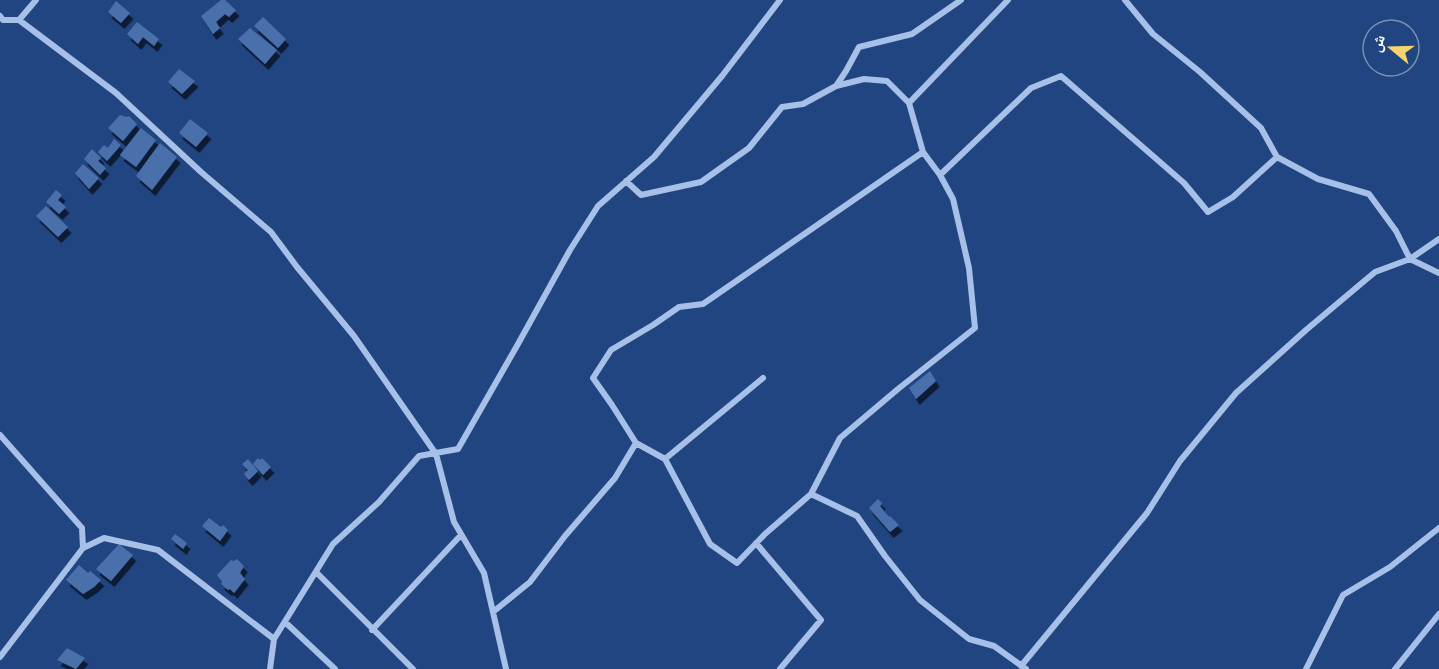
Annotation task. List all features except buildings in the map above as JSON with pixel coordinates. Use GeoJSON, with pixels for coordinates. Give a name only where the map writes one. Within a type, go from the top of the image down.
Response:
{"type":"FeatureCollection","features":[{"type":"Feature","properties":{"kind":"street"},"geometry":{"type":"LineString","coordinates":[[19,20],[36,0]]}},
{"type":"Feature","properties":{"kind":"street"},"geometry":{"type":"LineString","coordinates":[[270,669],[274,639],[333,544],[379,502],[418,456],[458,449],[570,250],[598,206],[654,157],[722,76],[780,0]]}},
{"type":"Feature","properties":{"kind":"street"},"geometry":{"type":"LineString","coordinates":[[836,86],[859,47],[912,34],[961,0]]}},
{"type":"Feature","properties":{"kind":"street"},"geometry":{"type":"LineString","coordinates":[[909,103],[1008,0]]}},
{"type":"Feature","properties":{"kind":"street"},"geometry":{"type":"LineString","coordinates":[[1125,0],[1153,34],[1200,72],[1262,128],[1277,157],[1318,179],[1369,194],[1396,231],[1410,259],[1439,273]]}},
{"type":"Feature","properties":{"kind":"street"},"geometry":{"type":"LineString","coordinates":[[1,19],[19,20],[116,93],[201,172],[271,232],[354,336],[436,454],[454,522],[484,573],[506,669]]}},
{"type":"Feature","properties":{"kind":"street"},"geometry":{"type":"LineString","coordinates":[[940,175],[1030,88],[1061,76],[1184,183],[1208,212],[1233,197],[1277,157]]}},
{"type":"Feature","properties":{"kind":"street"},"geometry":{"type":"LineString","coordinates":[[626,181],[641,195],[701,182],[749,148],[782,107],[803,105],[836,86],[864,79],[887,81],[909,103],[922,152],[940,175],[953,199],[969,268],[975,328],[840,438],[811,494],[781,519],[737,563],[710,544],[665,459],[636,443],[593,378],[611,350],[679,307],[703,304],[922,152]]}},
{"type":"Feature","properties":{"kind":"street"},"geometry":{"type":"LineString","coordinates":[[811,494],[857,516],[920,600],[969,639],[994,646],[1024,668],[1147,513],[1180,461],[1236,393],[1375,272],[1410,259],[1439,239]]}},
{"type":"Feature","properties":{"kind":"street"},"geometry":{"type":"LineString","coordinates":[[665,459],[763,378]]}},
{"type":"Feature","properties":{"kind":"street"},"geometry":{"type":"LineString","coordinates":[[0,435],[82,528],[83,548]]}},
{"type":"Feature","properties":{"kind":"street"},"geometry":{"type":"LineString","coordinates":[[493,612],[530,582],[565,536],[615,478],[636,443]]}},
{"type":"Feature","properties":{"kind":"street"},"geometry":{"type":"LineString","coordinates":[[1306,669],[1343,595],[1389,567],[1439,528]]}},
{"type":"Feature","properties":{"kind":"street"},"geometry":{"type":"LineString","coordinates":[[372,630],[461,535]]}},
{"type":"Feature","properties":{"kind":"street"},"geometry":{"type":"LineString","coordinates":[[0,657],[83,548],[104,538],[158,550],[274,639]]}},
{"type":"Feature","properties":{"kind":"street"},"geometry":{"type":"LineString","coordinates":[[756,543],[821,620],[780,669]]}},
{"type":"Feature","properties":{"kind":"street"},"geometry":{"type":"LineString","coordinates":[[316,573],[413,669]]}},
{"type":"Feature","properties":{"kind":"street"},"geometry":{"type":"LineString","coordinates":[[1395,669],[1439,614]]}},
{"type":"Feature","properties":{"kind":"street"},"geometry":{"type":"LineString","coordinates":[[285,622],[335,669]]}}]}
